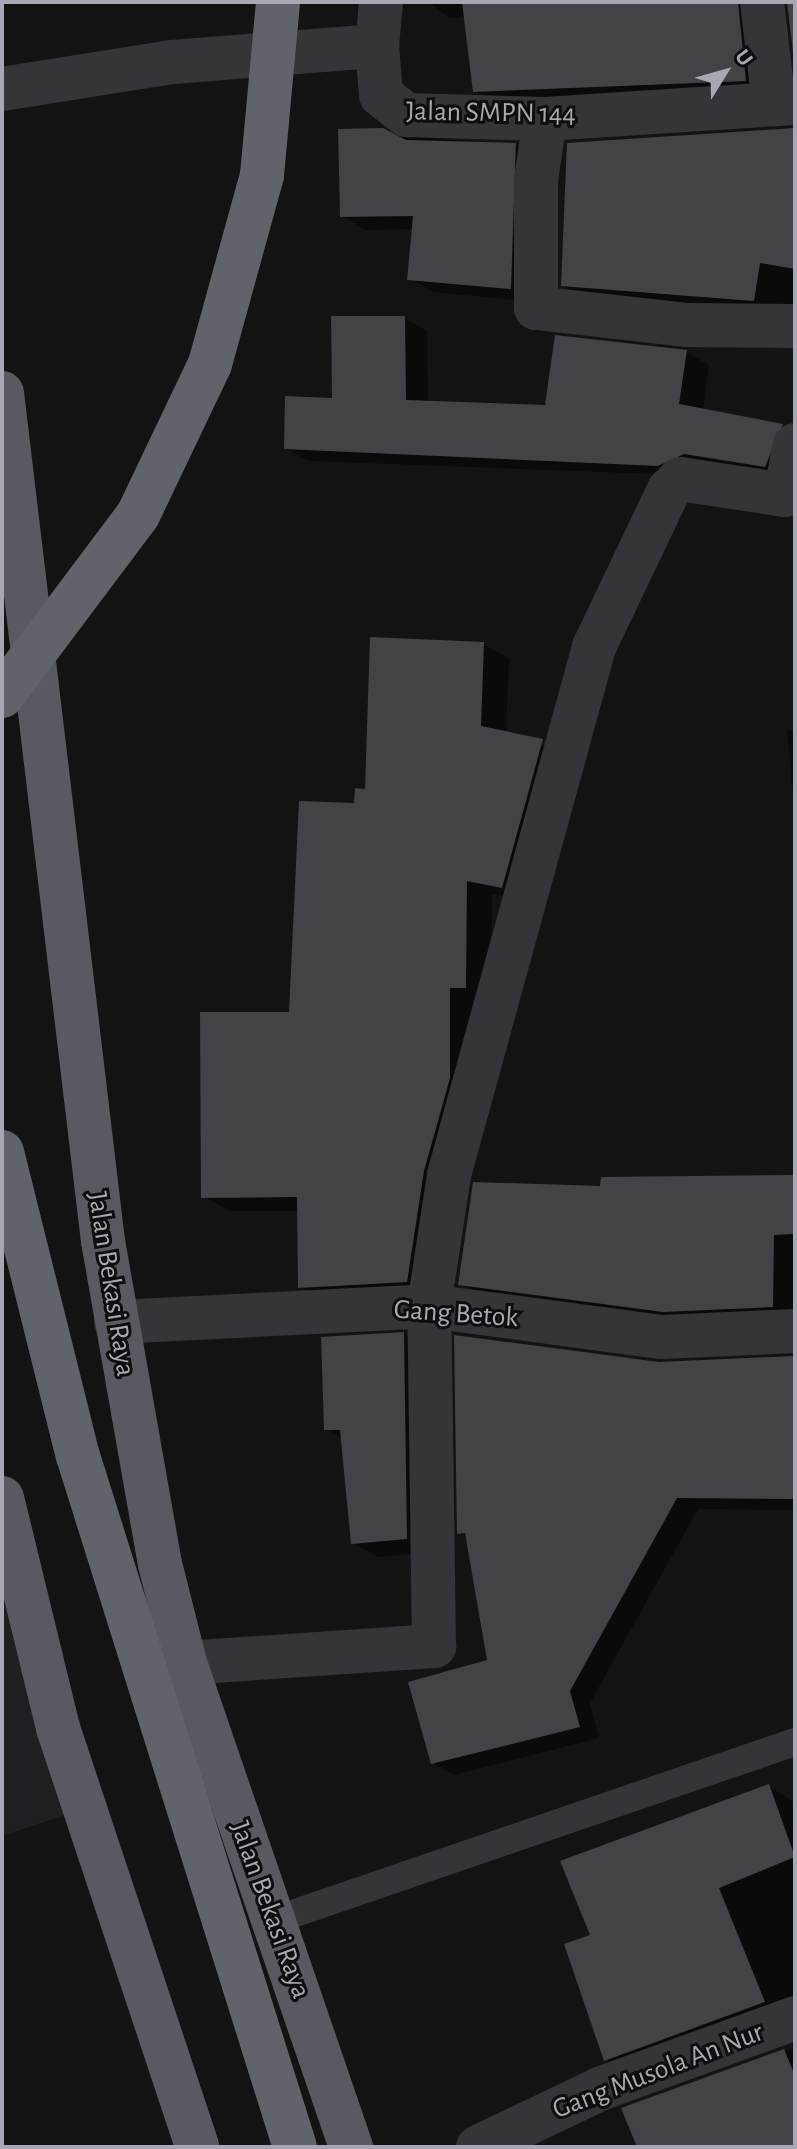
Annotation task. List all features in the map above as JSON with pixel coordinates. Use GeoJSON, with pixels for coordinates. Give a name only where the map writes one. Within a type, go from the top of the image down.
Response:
{"type":"FeatureCollection","features":[{"type":"Feature","properties":{"kind":"highway"},"geometry":{"type":"LineString","coordinates":[[2,696],[138,515],[210,364],[260,187],[278,2]]}},
{"type":"Feature","properties":{"kind":"highway","name":"Jalan Bekasi Raya"},"geometry":{"type":"LineString","coordinates":[[2,393],[19,728],[116,1322],[185,1663],[351,2147]]}},
{"type":"Feature","properties":{"kind":"highway"},"geometry":{"type":"LineString","coordinates":[[2,1152],[73,1442],[295,2147]]}},
{"type":"Feature","properties":{"kind":"highway"},"geometry":{"type":"LineString","coordinates":[[2,1498],[58,1728],[197,2147]]}},
{"type":"Feature","properties":{"kind":"street"},"geometry":{"type":"LineString","coordinates":[[2,89],[172,62],[377,46],[381,2]]}},
{"type":"Feature","properties":{"kind":"street"},"geometry":{"type":"LineString","coordinates":[[762,2],[784,104]]}},
{"type":"Feature","properties":{"kind":"street","name":"Jalan SMPN 144"},"geometry":{"type":"LineString","coordinates":[[377,46],[381,95],[392,110],[545,119],[784,104]]}},
{"type":"Feature","properties":{"kind":"street"},"geometry":{"type":"LineString","coordinates":[[545,119],[536,180],[536,308],[688,325],[795,326]]}},
{"type":"Feature","properties":{"kind":"street"},"geometry":{"type":"LineString","coordinates":[[185,1663],[434,1646],[429,1306],[462,1107],[594,647],[669,490],[680,479],[785,495],[795,445]]}},
{"type":"Feature","properties":{"kind":"street","name":"Gang Betok"},"geometry":{"type":"LineString","coordinates":[[116,1322],[429,1306],[662,1337],[795,1331]]}},
{"type":"Feature","properties":{"kind":"street","name":"Gang Musola An Nur"},"geometry":{"type":"LineString","coordinates":[[478,2147],[602,2088],[795,2018]]}},
{"type":"Feature","properties":{"kind":"lane"},"geometry":{"type":"LineString","coordinates":[[275,1920],[795,1742]]}},
{"type":"Feature","properties":{"kind":"shaded area"},"geometry":{"type":"Polygon","coordinates":[[[2,1467],[102,1803],[2,1836],[2,1467]]]}},
{"type":"Feature","properties":{"kind":"building"},"geometry":{"type":"Polygon","coordinates":[[[462,2],[738,2],[746,81],[473,92],[462,2]]]}},
{"type":"Feature","properties":{"kind":"building"},"geometry":{"type":"Polygon","coordinates":[[[787,2],[795,2],[795,69],[787,2]]]}},
{"type":"Feature","properties":{"kind":"building"},"geometry":{"type":"Polygon","coordinates":[[[383,128],[406,140],[516,143],[511,289],[407,280],[413,216],[340,217],[338,129],[383,128]]]}},
{"type":"Feature","properties":{"kind":"building"},"geometry":{"type":"Polygon","coordinates":[[[795,128],[795,269],[760,263],[754,301],[561,286],[567,143],[795,128]]]}},
{"type":"Feature","properties":{"kind":"building"},"geometry":{"type":"Polygon","coordinates":[[[331,316],[405,316],[406,400],[545,405],[555,335],[687,350],[679,404],[783,424],[765,467],[684,454],[658,466],[284,449],[285,396],[332,398],[331,316]]]}},
{"type":"Feature","properties":{"kind":"building"},"geometry":{"type":"Polygon","coordinates":[[[370,637],[484,642],[481,726],[543,739],[502,888],[467,881],[466,988],[450,988],[450,1078],[424,1171],[407,1282],[298,1288],[297,1197],[201,1198],[200,1012],[289,1012],[299,801],[354,803],[355,788],[365,789],[370,637]]]}},
{"type":"Feature","properties":{"kind":"building"},"geometry":{"type":"Polygon","coordinates":[[[795,1175],[795,1234],[774,1235],[773,1307],[663,1312],[458,1285],[473,1182],[600,1186],[601,1177],[795,1175]]]}},
{"type":"Feature","properties":{"kind":"building"},"geometry":{"type":"Polygon","coordinates":[[[404,1332],[407,1539],[351,1544],[340,1430],[324,1430],[321,1337],[404,1332]]]}},
{"type":"Feature","properties":{"kind":"building"},"geometry":{"type":"Polygon","coordinates":[[[454,1335],[659,1362],[795,1356],[795,1499],[677,1498],[570,1691],[580,1727],[431,1764],[408,1682],[487,1660],[465,1533],[457,1534],[454,1335]]]}},
{"type":"Feature","properties":{"kind":"building"},"geometry":{"type":"Polygon","coordinates":[[[769,1784],[795,1857],[719,1888],[765,2002],[604,2061],[564,1944],[590,1935],[560,1861],[769,1784]]]}},
{"type":"Feature","properties":{"kind":"building"},"geometry":{"type":"Polygon","coordinates":[[[784,2049],[795,2076],[795,2147],[637,2147],[621,2108],[784,2049]]]}}]}
